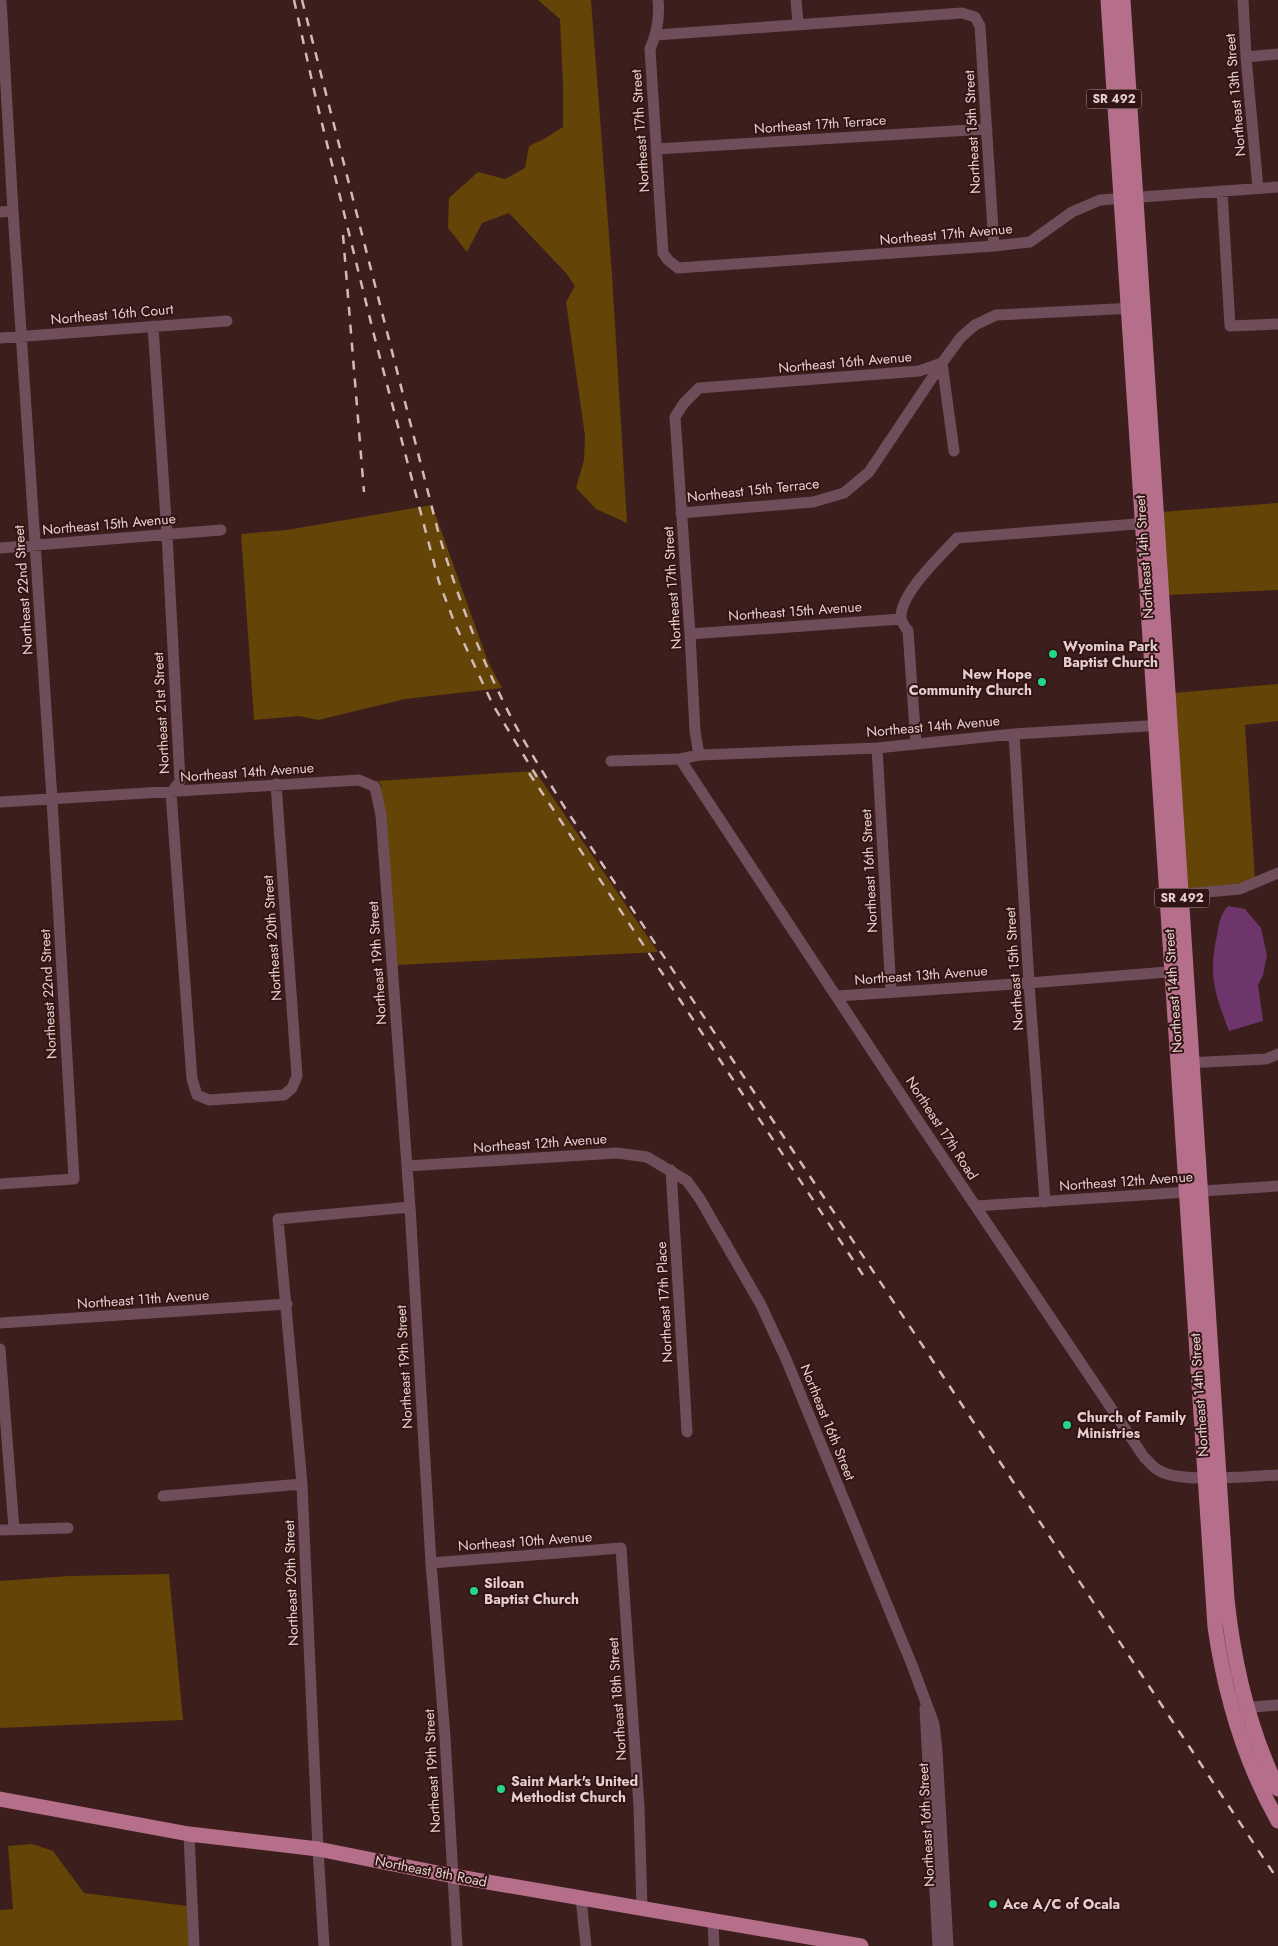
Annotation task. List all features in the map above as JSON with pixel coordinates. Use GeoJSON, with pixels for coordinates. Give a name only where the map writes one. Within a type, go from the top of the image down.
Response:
{"type":"FeatureCollection","features":[{"type":"Feature","properties":{"kind":"main road","name":"Northeast 14th Street"},"geometry":{"type":"LineString","coordinates":[[1108,0],[1128,197],[1150,523],[1170,725],[1174,895],[1171,972],[1185,1063]]}},
{"type":"Feature","properties":{"kind":"main road","name":"Northeast 14th Street"},"geometry":{"type":"LineString","coordinates":[[1123,0],[1128,197]]}},
{"type":"Feature","properties":{"kind":"main road","name":"Northeast 14th Street"},"geometry":{"type":"LineString","coordinates":[[1150,523],[1155,726],[1174,895],[1186,970],[1185,1063],[1212,1478],[1215,1627],[1231,1708],[1251,1765],[1277,1818]]}},
{"type":"Feature","properties":{"kind":"main road","name":"Northeast 14th Street"},"geometry":{"type":"LineString","coordinates":[[1212,1478],[1236,1663],[1246,1707],[1263,1755],[1278,1789]]}},
{"type":"Feature","properties":{"kind":"main road","name":"Northeast 8th Road"},"geometry":{"type":"LineString","coordinates":[[0,1799],[189,1834],[318,1849],[452,1876],[861,1946]]}},
{"type":"Feature","properties":{"kind":"street","name":"Northeast 22nd Street"},"geometry":{"type":"LineString","coordinates":[[0,1184],[74,1178],[1,0]]}},
{"type":"Feature","properties":{"kind":"street","name":"Northeast 17th Street"},"geometry":{"type":"LineString","coordinates":[[658,0],[659,16],[656,35],[650,49],[663,253],[668,260]]}},
{"type":"Feature","properties":{"kind":"street"},"geometry":{"type":"LineString","coordinates":[[656,35],[798,24],[796,0]]}},
{"type":"Feature","properties":{"kind":"street","name":"Northeast 13th Street"},"geometry":{"type":"LineString","coordinates":[[1243,0],[1258,188]]}},
{"type":"Feature","properties":{"kind":"street","name":"Northeast 15th Street"},"geometry":{"type":"LineString","coordinates":[[798,24],[962,13],[975,17],[980,26],[994,246]]}},
{"type":"Feature","properties":{"kind":"street"},"geometry":{"type":"LineString","coordinates":[[1246,56],[1278,54]]}},
{"type":"Feature","properties":{"kind":"street","name":"Northeast 17th Terrace"},"geometry":{"type":"LineString","coordinates":[[656,149],[987,129]]}},
{"type":"Feature","properties":{"kind":"street","name":"Northeast 17th Avenue"},"geometry":{"type":"LineString","coordinates":[[668,260],[678,268],[1030,242],[1072,212],[1100,200],[1278,187]]}},
{"type":"Feature","properties":{"kind":"street"},"geometry":{"type":"LineString","coordinates":[[1222,192],[1230,326],[1278,324]]}},
{"type":"Feature","properties":{"kind":"street"},"geometry":{"type":"LineString","coordinates":[[0,212],[13,211]]}},
{"type":"Feature","properties":{"kind":"street"},"geometry":{"type":"LineString","coordinates":[[954,451],[942,363],[961,337],[975,325],[996,316],[1136,308]]}},
{"type":"Feature","properties":{"kind":"street","name":"Northeast 16th Court"},"geometry":{"type":"LineString","coordinates":[[0,338],[227,321]]}},
{"type":"Feature","properties":{"kind":"street","name":"Northeast 21st Street"},"geometry":{"type":"LineString","coordinates":[[153,326],[167,534],[180,782],[171,793],[192,1079],[197,1095]]}},
{"type":"Feature","properties":{"kind":"street","name":"Northeast 16th Avenue"},"geometry":{"type":"LineString","coordinates":[[684,402],[699,388],[902,373],[919,371],[942,363]]}},
{"type":"Feature","properties":{"kind":"street","name":"Northeast 15th Terrace"},"geometry":{"type":"LineString","coordinates":[[682,513],[813,502],[844,493],[869,472],[942,363]]}},
{"type":"Feature","properties":{"kind":"street","name":"Northeast 17th Street"},"geometry":{"type":"LineString","coordinates":[[684,402],[675,417],[695,731],[699,755]]}},
{"type":"Feature","properties":{"kind":"street"},"geometry":{"type":"LineString","coordinates":[[916,744],[908,631],[901,619],[902,604],[925,571],[957,538],[1150,523]]}},
{"type":"Feature","properties":{"kind":"street","name":"Northeast 15th Avenue"},"geometry":{"type":"LineString","coordinates":[[0,548],[221,530]]}},
{"type":"Feature","properties":{"kind":"street","name":"Northeast 15th Avenue"},"geometry":{"type":"LineString","coordinates":[[690,634],[901,619]]}},
{"type":"Feature","properties":{"kind":"street","name":"Northeast 14th Avenue"},"geometry":{"type":"LineString","coordinates":[[699,755],[877,748],[1014,734],[1170,725]]}},
{"type":"Feature","properties":{"kind":"street","name":"Northeast 15th Street"},"geometry":{"type":"LineString","coordinates":[[1014,734],[1045,1202]]}},
{"type":"Feature","properties":{"kind":"street","name":"Northeast 16th Street"},"geometry":{"type":"LineString","coordinates":[[877,748],[891,992]]}},
{"type":"Feature","properties":{"kind":"street"},"geometry":{"type":"LineString","coordinates":[[611,761],[680,759],[699,755]]}},
{"type":"Feature","properties":{"kind":"street","name":"Northeast 17th Road"},"geometry":{"type":"LineString","coordinates":[[680,759],[1144,1457],[1159,1471],[1172,1475],[1212,1478]]}},
{"type":"Feature","properties":{"kind":"street","name":"Northeast 14th Avenue"},"geometry":{"type":"LineString","coordinates":[[0,802],[359,780],[375,788]]}},
{"type":"Feature","properties":{"kind":"street","name":"Northeast 20th Street"},"geometry":{"type":"LineString","coordinates":[[197,1095],[209,1100],[284,1095],[292,1088],[297,1076],[276,784]]}},
{"type":"Feature","properties":{"kind":"street","name":"Northeast 19th Street"},"geometry":{"type":"LineString","coordinates":[[375,788],[381,815],[410,1207],[431,1564],[445,1737],[457,1946]]}},
{"type":"Feature","properties":{"kind":"street"},"geometry":{"type":"LineString","coordinates":[[1174,895],[1240,890],[1278,873]]}},
{"type":"Feature","properties":{"kind":"street","name":"Northeast 13th Avenue"},"geometry":{"type":"LineString","coordinates":[[838,996],[1186,970]]}},
{"type":"Feature","properties":{"kind":"street"},"geometry":{"type":"LineString","coordinates":[[1185,1063],[1266,1059],[1278,1054]]}},
{"type":"Feature","properties":{"kind":"street","name":"Northeast 12th Avenue"},"geometry":{"type":"LineString","coordinates":[[407,1166],[618,1153],[647,1157],[671,1170]]}},
{"type":"Feature","properties":{"kind":"street","name":"Northeast 16th Street"},"geometry":{"type":"LineString","coordinates":[[671,1170],[687,1181],[700,1199],[761,1305],[813,1425],[912,1665],[925,1704],[933,1759],[941,1900],[948,1946]]}},
{"type":"Feature","properties":{"kind":"street","name":"Northeast 17th Place"},"geometry":{"type":"LineString","coordinates":[[671,1170],[687,1432]]}},
{"type":"Feature","properties":{"kind":"street","name":"Northeast 12th Avenue"},"geometry":{"type":"LineString","coordinates":[[976,1206],[1278,1186]]}},
{"type":"Feature","properties":{"kind":"street","name":"Northeast 20th Street"},"geometry":{"type":"LineString","coordinates":[[324,1946],[302,1484],[278,1219],[410,1207]]}},
{"type":"Feature","properties":{"kind":"street","name":"Northeast 11th Avenue"},"geometry":{"type":"LineString","coordinates":[[0,1322],[287,1304]]}},
{"type":"Feature","properties":{"kind":"street"},"geometry":{"type":"LineString","coordinates":[[0,1349],[14,1529]]}},
{"type":"Feature","properties":{"kind":"street"},"geometry":{"type":"LineString","coordinates":[[1212,1478],[1278,1475]]}},
{"type":"Feature","properties":{"kind":"street"},"geometry":{"type":"LineString","coordinates":[[163,1496],[302,1484]]}},
{"type":"Feature","properties":{"kind":"street"},"geometry":{"type":"LineString","coordinates":[[0,1530],[68,1528]]}},
{"type":"Feature","properties":{"kind":"street","name":"Northeast 10th Avenue"},"geometry":{"type":"LineString","coordinates":[[431,1564],[621,1548]]}},
{"type":"Feature","properties":{"kind":"street","name":"Northeast 18th Street"},"geometry":{"type":"LineString","coordinates":[[621,1548],[639,1807],[642,1908]]}},
{"type":"Feature","properties":{"kind":"street"},"geometry":{"type":"LineString","coordinates":[[1231,1708],[1278,1705]]}},
{"type":"Feature","properties":{"kind":"street"},"geometry":{"type":"LineString","coordinates":[[189,1834],[194,1946]]}},
{"type":"Feature","properties":{"kind":"street"},"geometry":{"type":"LineString","coordinates":[[581,1898],[586,1946]]}},
{"type":"Feature","properties":{"kind":"street","name":"Northeast 16th Street"},"geometry":{"type":"LineString","coordinates":[[938,1946],[941,1900]]}},
{"type":"Feature","properties":{"kind":"street"},"geometry":{"type":"LineString","coordinates":[[713,1922],[714,1946]]}},
{"type":"Feature","properties":{"kind":"shaded area"},"geometry":{"type":"Polygon","coordinates":[[[538,0],[591,0],[612,275],[627,523],[596,509],[576,488],[584,460],[585,436],[566,302],[575,286],[566,273],[509,213],[482,223],[467,252],[448,228],[449,198],[478,172],[505,179],[525,168],[529,146],[563,127],[560,19],[538,0]]]}},
{"type":"Feature","properties":{"kind":"shaded area"},"geometry":{"type":"Polygon","coordinates":[[[1278,503],[1278,590],[1167,595],[1161,512],[1278,503]]]}},
{"type":"Feature","properties":{"kind":"shaded area"},"geometry":{"type":"Polygon","coordinates":[[[432,505],[488,662],[502,688],[405,699],[318,720],[299,716],[254,720],[241,534],[287,530],[432,505]]]}},
{"type":"Feature","properties":{"kind":"shaded area"},"geometry":{"type":"Polygon","coordinates":[[[1278,684],[1278,721],[1245,725],[1255,879],[1244,883],[1186,889],[1173,693],[1278,684]]]}},
{"type":"Feature","properties":{"kind":"shaded area"},"geometry":{"type":"Polygon","coordinates":[[[535,771],[658,952],[397,965],[382,786],[379,782],[376,783],[376,781],[535,771]]]}},
{"type":"Feature","properties":{"kind":"shaded area"},"geometry":{"type":"Polygon","coordinates":[[[1228,906],[1245,909],[1261,928],[1267,955],[1263,975],[1258,985],[1263,1021],[1229,1031],[1220,1006],[1213,974],[1214,950],[1219,923],[1228,906]]]}},
{"type":"Feature","properties":{"kind":"shaded area"},"geometry":{"type":"Polygon","coordinates":[[[169,1574],[183,1720],[0,1728],[0,1581],[69,1576],[169,1574]]]}},
{"type":"Feature","properties":{"kind":"shaded area"},"geometry":{"type":"Polygon","coordinates":[[[32,1844],[53,1851],[84,1893],[187,1906],[189,1946],[0,1946],[0,1910],[13,1909],[8,1846],[32,1844]]]}},
{"type":"Feature","properties":{"kind":"railway"},"geometry":{"type":"LineString","coordinates":[[294,0],[316,99],[374,335],[439,582],[455,624],[493,705],[537,777]]}},
{"type":"Feature","properties":{"kind":"railway"},"geometry":{"type":"LineString","coordinates":[[302,0],[439,535],[475,639],[509,713],[565,808],[1278,1880]]}},
{"type":"Feature","properties":{"kind":"railway"},"geometry":{"type":"LineString","coordinates":[[343,235],[364,492]]}},
{"type":"Feature","properties":{"kind":"railway"},"geometry":{"type":"LineString","coordinates":[[529,773],[863,1275]]}},
{"type":"Feature","properties":{"kind":"place","name":"Wyomina Park Baptist Church"},"geometry":{"type":"Point","coordinates":[1053,654]}},
{"type":"Feature","properties":{"kind":"place","name":"New Hope Community Church"},"geometry":{"type":"Point","coordinates":[1042,682]}},
{"type":"Feature","properties":{"kind":"place","name":"Church of Family Ministries"},"geometry":{"type":"Point","coordinates":[1067,1425]}},
{"type":"Feature","properties":{"kind":"place","name":"Siloan Baptist Church"},"geometry":{"type":"Point","coordinates":[474,1591]}},
{"type":"Feature","properties":{"kind":"place","name":"Saint Mark's United Methodist Church"},"geometry":{"type":"Point","coordinates":[501,1789]}},
{"type":"Feature","properties":{"kind":"place","name":"Ace A/C of Ocala"},"geometry":{"type":"Point","coordinates":[993,1904]}}]}
